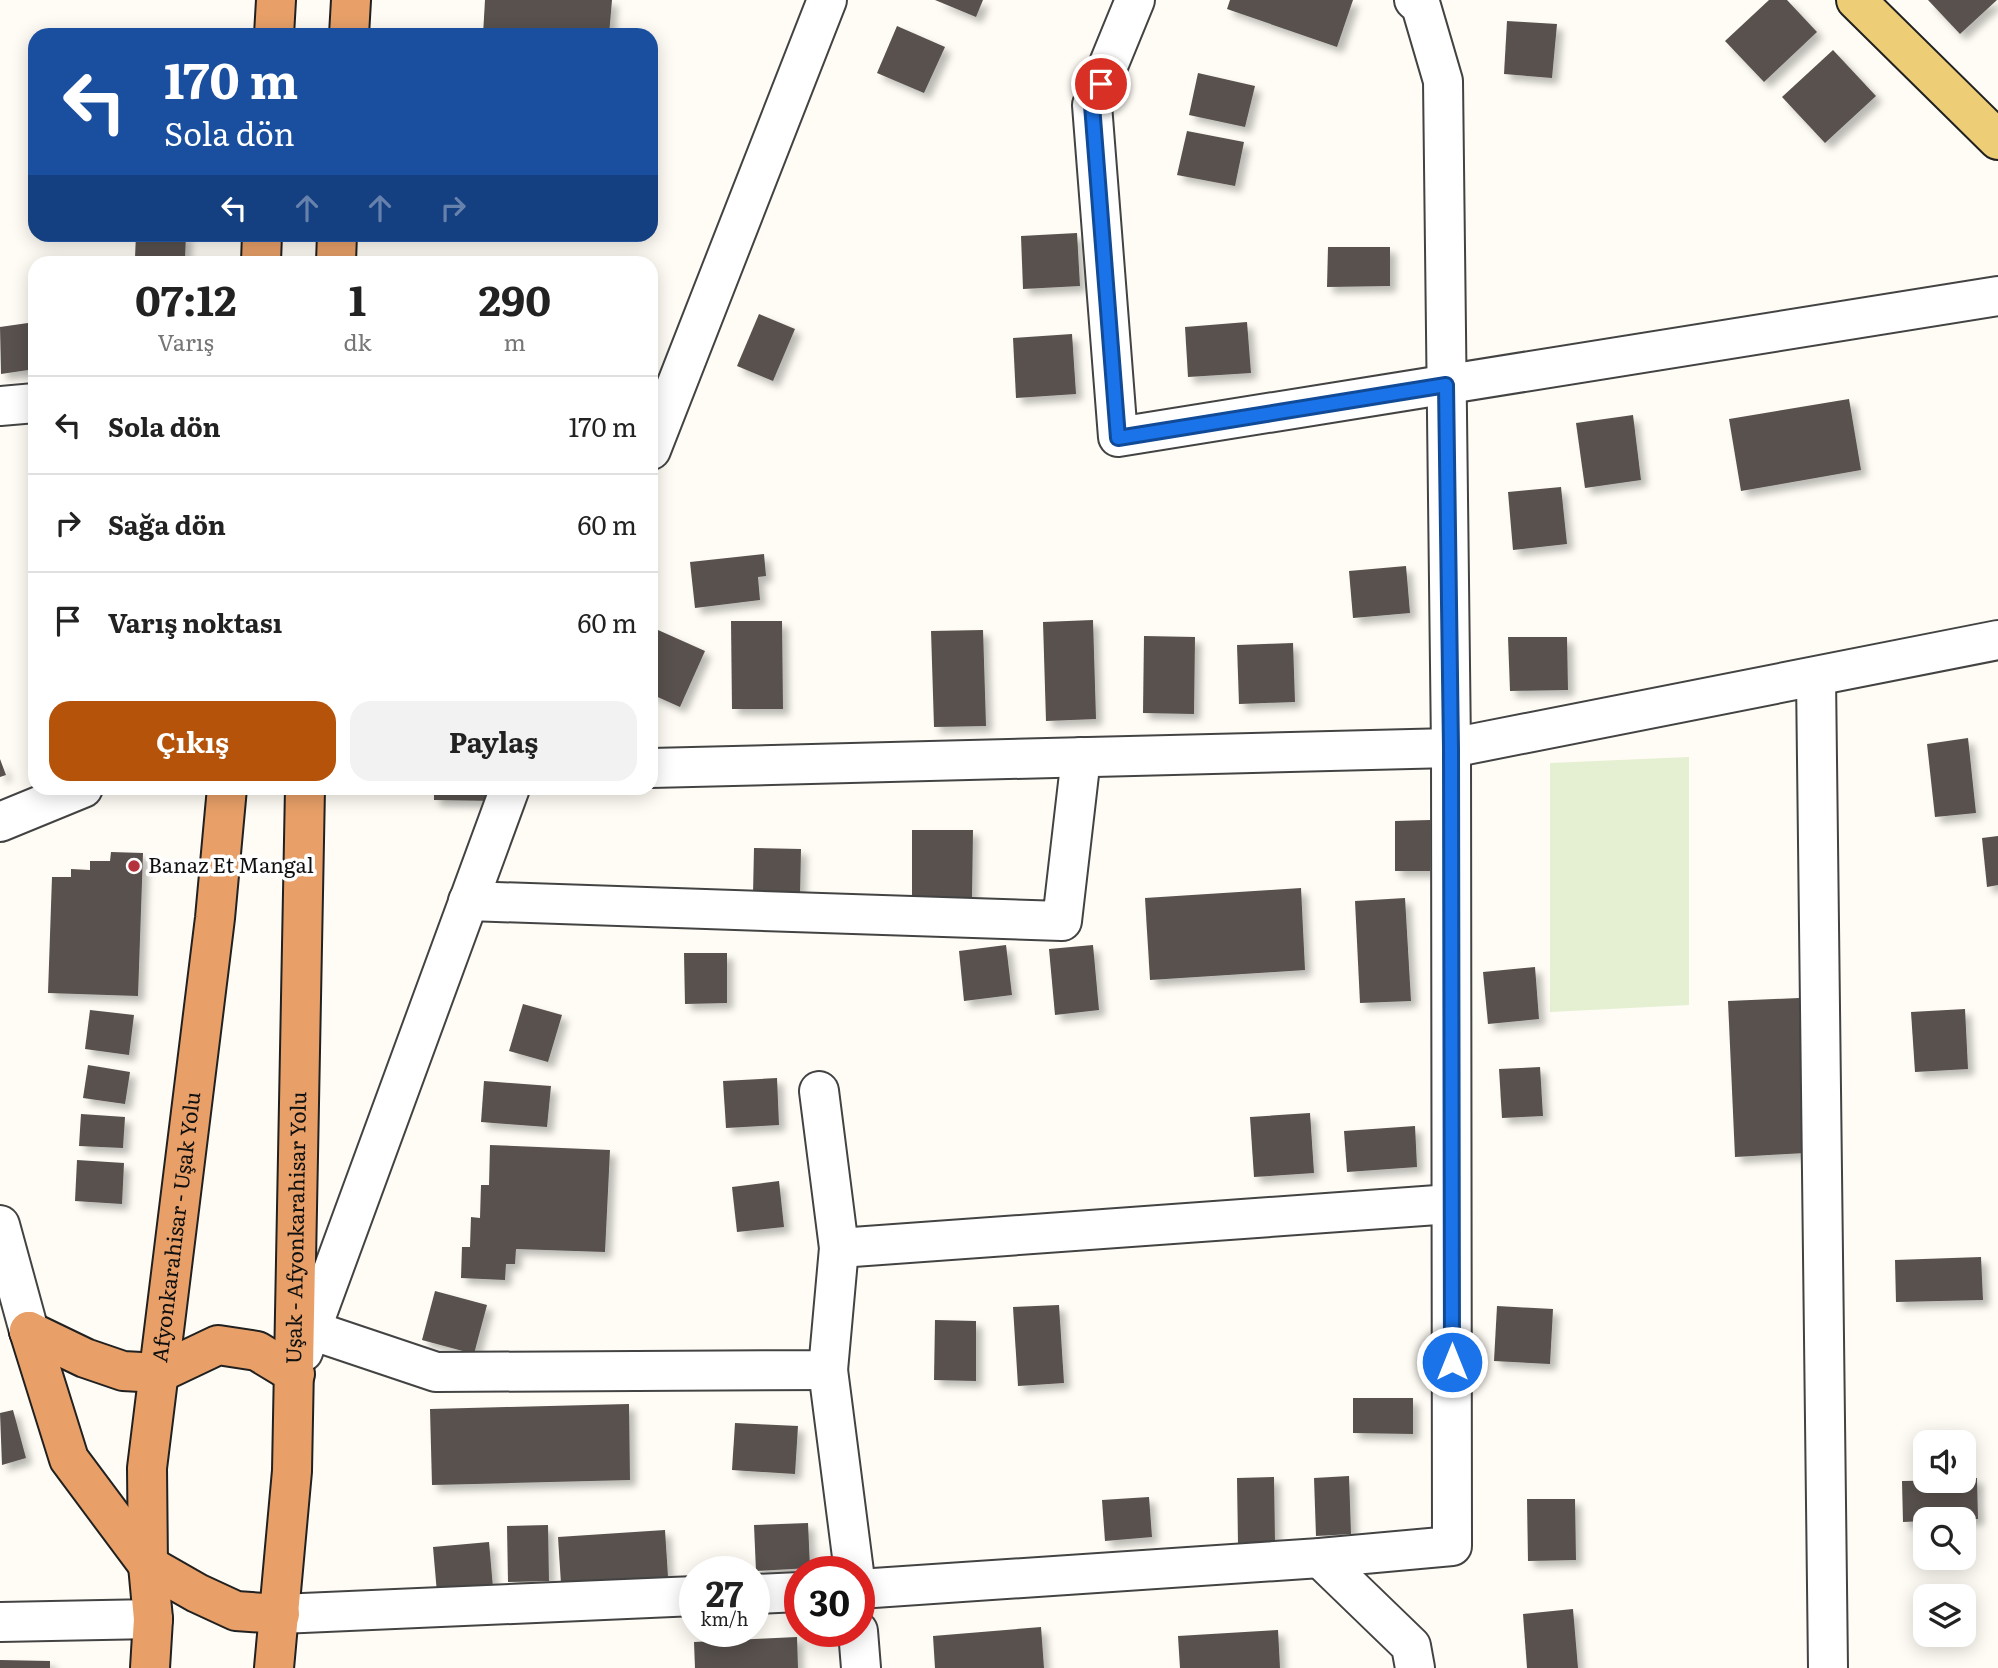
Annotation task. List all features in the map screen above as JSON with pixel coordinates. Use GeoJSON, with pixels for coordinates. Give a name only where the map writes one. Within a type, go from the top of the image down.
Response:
{"type":"FeatureCollection","features":[{"type":"Feature","properties":{"kind":"highway"},"geometry":{"type":"LineString","coordinates":[[274,28],[276,0]]}},
{"type":"Feature","properties":{"kind":"highway"},"geometry":{"type":"LineString","coordinates":[[349,28],[351,0]]}},
{"type":"Feature","properties":{"kind":"highway","name":"Afyonkarahisar - Uşak Yolu"},"geometry":{"type":"LineString","coordinates":[[150,1668],[153,1619],[148,1565],[147,1468],[215,918],[226,795]]}},
{"type":"Feature","properties":{"kind":"highway","name":"Uşak - Afyonkarahisar Yolu"},"geometry":{"type":"LineString","coordinates":[[274,1668],[292,1471],[305,795]]}},
{"type":"Feature","properties":{"kind":"highway"},"geometry":{"type":"LineString","coordinates":[[18,1320],[85,1358],[123,1371],[159,1373],[218,1345],[257,1351],[295,1374]]}},
{"type":"Feature","properties":{"kind":"highway"},"geometry":{"type":"LineString","coordinates":[[18,1320],[69,1459],[148,1565],[197,1593],[236,1611],[280,1614]]}},
{"type":"Feature","properties":{"kind":"main road"},"geometry":{"type":"LineString","coordinates":[[1856,0],[1998,140]]}},
{"type":"Feature","properties":{"kind":"street"},"geometry":{"type":"LineString","coordinates":[[658,432],[827,0]]}},
{"type":"Feature","properties":{"kind":"street"},"geometry":{"type":"LineString","coordinates":[[1135,0],[1092,105],[1118,438],[1998,296]]}},
{"type":"Feature","properties":{"kind":"street"},"geometry":{"type":"LineString","coordinates":[[875,1588],[1320,1558],[1452,1546],[1451,748],[1443,81],[1421,6],[1414,0]]}},
{"type":"Feature","properties":{"kind":"street"},"geometry":{"type":"LineString","coordinates":[[0,405],[28,403]]}},
{"type":"Feature","properties":{"kind":"street"},"geometry":{"type":"LineString","coordinates":[[658,768],[1451,748],[1998,640]]}},
{"type":"Feature","properties":{"kind":"street"},"geometry":{"type":"LineString","coordinates":[[1816,677],[1828,1668]]}},
{"type":"Feature","properties":{"kind":"street"},"geometry":{"type":"LineString","coordinates":[[468,901],[1062,921],[1081,757]]}},
{"type":"Feature","properties":{"kind":"street"},"geometry":{"type":"LineString","coordinates":[[0,822],[66,795]]}},
{"type":"Feature","properties":{"kind":"street"},"geometry":{"type":"LineString","coordinates":[[295,1374],[506,795]]}},
{"type":"Feature","properties":{"kind":"street"},"geometry":{"type":"LineString","coordinates":[[819,1091],[839,1248],[828,1370],[851,1556]]}},
{"type":"Feature","properties":{"kind":"street"},"geometry":{"type":"LineString","coordinates":[[839,1248],[1451,1203]]}},
{"type":"Feature","properties":{"kind":"street"},"geometry":{"type":"LineString","coordinates":[[0,1225],[18,1320]]}},
{"type":"Feature","properties":{"kind":"street"},"geometry":{"type":"LineString","coordinates":[[311,1330],[436,1372],[828,1370]]}},
{"type":"Feature","properties":{"kind":"street"},"geometry":{"type":"LineString","coordinates":[[1320,1558],[1411,1646],[1415,1668]]}},
{"type":"Feature","properties":{"kind":"street"},"geometry":{"type":"LineString","coordinates":[[280,1614],[679,1597]]}},
{"type":"Feature","properties":{"kind":"street"},"geometry":{"type":"LineString","coordinates":[[0,1622],[153,1619]]}},
{"type":"Feature","properties":{"kind":"street"},"geometry":{"type":"LineString","coordinates":[[859,1647],[861,1668]]}},
{"type":"Feature","properties":{"kind":"green space"},"geometry":{"type":"Polygon","coordinates":[[[1689,757],[1689,1005],[1550,1012],[1550,763],[1689,757]]]}},
{"type":"Feature","properties":{"kind":"building"},"geometry":{"type":"Polygon","coordinates":[[[485,0],[612,0],[610,28],[483,28],[485,0]]]}},
{"type":"Feature","properties":{"kind":"building"},"geometry":{"type":"Polygon","coordinates":[[[935,0],[983,0],[976,17],[935,0]]]}},
{"type":"Feature","properties":{"kind":"building"},"geometry":{"type":"Polygon","coordinates":[[[1230,0],[1353,0],[1337,47],[1227,9],[1230,0]]]}},
{"type":"Feature","properties":{"kind":"building"},"geometry":{"type":"Polygon","coordinates":[[[1769,0],[1787,0],[1817,32],[1764,82],[1725,41],[1769,0]]]}},
{"type":"Feature","properties":{"kind":"building"},"geometry":{"type":"Polygon","coordinates":[[[1928,0],[1997,0],[1960,34],[1928,0]]]}},
{"type":"Feature","properties":{"kind":"building"},"geometry":{"type":"Polygon","coordinates":[[[1507,21],[1557,24],[1552,78],[1504,74],[1507,21]]]}},
{"type":"Feature","properties":{"kind":"building"},"geometry":{"type":"Polygon","coordinates":[[[897,26],[945,47],[924,93],[877,73],[897,26]]]}},
{"type":"Feature","properties":{"kind":"building"},"geometry":{"type":"Polygon","coordinates":[[[1833,50],[1876,96],[1825,143],[1782,97],[1833,50]]]}},
{"type":"Feature","properties":{"kind":"building"},"geometry":{"type":"Polygon","coordinates":[[[1198,73],[1255,86],[1245,127],[1189,115],[1198,73]]]}},
{"type":"Feature","properties":{"kind":"building"},"geometry":{"type":"Polygon","coordinates":[[[1187,131],[1244,142],[1235,186],[1177,175],[1187,131]]]}},
{"type":"Feature","properties":{"kind":"building"},"geometry":{"type":"Polygon","coordinates":[[[1077,233],[1080,286],[1023,289],[1021,236],[1077,233]]]}},
{"type":"Feature","properties":{"kind":"building"},"geometry":{"type":"Polygon","coordinates":[[[136,242],[186,242],[185,256],[135,256],[136,242]]]}},
{"type":"Feature","properties":{"kind":"building"},"geometry":{"type":"Polygon","coordinates":[[[1328,247],[1390,247],[1390,286],[1327,287],[1328,247]]]}},
{"type":"Feature","properties":{"kind":"building"},"geometry":{"type":"Polygon","coordinates":[[[759,314],[795,329],[773,381],[737,366],[759,314]]]}},
{"type":"Feature","properties":{"kind":"building"},"geometry":{"type":"Polygon","coordinates":[[[1247,322],[1251,373],[1188,377],[1185,327],[1247,322]]]}},
{"type":"Feature","properties":{"kind":"building"},"geometry":{"type":"Polygon","coordinates":[[[28,323],[28,370],[1,374],[0,327],[28,323]]]}},
{"type":"Feature","properties":{"kind":"building"},"geometry":{"type":"Polygon","coordinates":[[[1072,334],[1076,394],[1016,398],[1013,338],[1072,334]]]}},
{"type":"Feature","properties":{"kind":"building"},"geometry":{"type":"Polygon","coordinates":[[[1849,399],[1861,470],[1741,491],[1729,419],[1849,399]]]}},
{"type":"Feature","properties":{"kind":"building"},"geometry":{"type":"Polygon","coordinates":[[[1633,415],[1641,480],[1585,488],[1576,423],[1633,415]]]}},
{"type":"Feature","properties":{"kind":"building"},"geometry":{"type":"Polygon","coordinates":[[[1561,487],[1567,544],[1513,550],[1508,492],[1561,487]]]}},
{"type":"Feature","properties":{"kind":"building"},"geometry":{"type":"Polygon","coordinates":[[[764,554],[766,576],[758,577],[760,600],[695,608],[690,562],[764,554]]]}},
{"type":"Feature","properties":{"kind":"building"},"geometry":{"type":"Polygon","coordinates":[[[1406,566],[1410,613],[1353,618],[1349,571],[1406,566]]]}},
{"type":"Feature","properties":{"kind":"building"},"geometry":{"type":"Polygon","coordinates":[[[1093,620],[1096,719],[1046,721],[1043,622],[1093,620]]]}},
{"type":"Feature","properties":{"kind":"building"},"geometry":{"type":"Polygon","coordinates":[[[731,621],[782,621],[783,709],[732,709],[731,621]]]}},
{"type":"Feature","properties":{"kind":"building"},"geometry":{"type":"Polygon","coordinates":[[[658,630],[705,651],[680,707],[658,697],[658,630]]]}},
{"type":"Feature","properties":{"kind":"building"},"geometry":{"type":"Polygon","coordinates":[[[983,630],[986,726],[934,727],[931,631],[983,630]]]}},
{"type":"Feature","properties":{"kind":"building"},"geometry":{"type":"Polygon","coordinates":[[[1144,636],[1195,637],[1194,714],[1143,713],[1144,636]]]}},
{"type":"Feature","properties":{"kind":"building"},"geometry":{"type":"Polygon","coordinates":[[[1508,637],[1567,637],[1568,690],[1510,691],[1508,637]]]}},
{"type":"Feature","properties":{"kind":"building"},"geometry":{"type":"Polygon","coordinates":[[[1293,643],[1295,702],[1239,704],[1237,645],[1293,643]]]}},
{"type":"Feature","properties":{"kind":"building"},"geometry":{"type":"Polygon","coordinates":[[[1968,738],[1976,813],[1935,817],[1927,744],[1968,738]]]}},
{"type":"Feature","properties":{"kind":"building"},"geometry":{"type":"Polygon","coordinates":[[[0,759],[6,775],[0,777],[0,759]]]}},
{"type":"Feature","properties":{"kind":"building"},"geometry":{"type":"Polygon","coordinates":[[[434,795],[497,795],[497,801],[434,800],[434,795]]]}},
{"type":"Feature","properties":{"kind":"building"},"geometry":{"type":"Polygon","coordinates":[[[1430,820],[1430,871],[1395,871],[1395,821],[1430,820]]]}},
{"type":"Feature","properties":{"kind":"building"},"geometry":{"type":"Polygon","coordinates":[[[912,830],[973,830],[972,898],[912,897],[912,830]]]}},
{"type":"Feature","properties":{"kind":"building"},"geometry":{"type":"Polygon","coordinates":[[[1998,836],[1998,885],[1987,887],[1982,838],[1998,836]]]}},
{"type":"Feature","properties":{"kind":"building"},"geometry":{"type":"Polygon","coordinates":[[[754,848],[801,849],[800,896],[753,895],[754,848]]]}},
{"type":"Feature","properties":{"kind":"building"},"geometry":{"type":"Polygon","coordinates":[[[111,852],[143,853],[138,996],[48,993],[52,877],[71,877],[71,869],[90,870],[90,861],[110,861],[111,852]]]}},
{"type":"Feature","properties":{"kind":"building"},"geometry":{"type":"Polygon","coordinates":[[[1301,888],[1305,970],[1150,980],[1145,898],[1301,888]]]}},
{"type":"Feature","properties":{"kind":"building"},"geometry":{"type":"Polygon","coordinates":[[[1405,898],[1411,1001],[1360,1003],[1355,901],[1405,898]]]}},
{"type":"Feature","properties":{"kind":"building"},"geometry":{"type":"Polygon","coordinates":[[[1006,945],[1012,995],[964,1001],[959,951],[1006,945]]]}},
{"type":"Feature","properties":{"kind":"building"},"geometry":{"type":"Polygon","coordinates":[[[1093,945],[1099,1010],[1055,1015],[1049,949],[1093,945]]]}},
{"type":"Feature","properties":{"kind":"building"},"geometry":{"type":"Polygon","coordinates":[[[684,953],[727,953],[727,1003],[685,1004],[684,953]]]}},
{"type":"Feature","properties":{"kind":"building"},"geometry":{"type":"Polygon","coordinates":[[[1535,967],[1539,1019],[1488,1024],[1483,972],[1535,967]]]}},
{"type":"Feature","properties":{"kind":"building"},"geometry":{"type":"Polygon","coordinates":[[[1799,998],[1805,1153],[1735,1157],[1728,1001],[1799,998]]]}},
{"type":"Feature","properties":{"kind":"building"},"geometry":{"type":"Polygon","coordinates":[[[523,1004],[562,1015],[548,1062],[509,1051],[523,1004]]]}},
{"type":"Feature","properties":{"kind":"building"},"geometry":{"type":"Polygon","coordinates":[[[1965,1009],[1968,1069],[1915,1072],[1911,1012],[1965,1009]]]}},
{"type":"Feature","properties":{"kind":"building"},"geometry":{"type":"Polygon","coordinates":[[[90,1010],[134,1015],[129,1055],[85,1049],[90,1010]]]}},
{"type":"Feature","properties":{"kind":"building"},"geometry":{"type":"Polygon","coordinates":[[[88,1065],[130,1072],[125,1104],[83,1098],[88,1065]]]}},
{"type":"Feature","properties":{"kind":"building"},"geometry":{"type":"Polygon","coordinates":[[[1540,1067],[1543,1116],[1502,1118],[1499,1069],[1540,1067]]]}},
{"type":"Feature","properties":{"kind":"building"},"geometry":{"type":"Polygon","coordinates":[[[777,1078],[779,1125],[726,1128],[723,1081],[777,1078]]]}},
{"type":"Feature","properties":{"kind":"building"},"geometry":{"type":"Polygon","coordinates":[[[484,1081],[551,1086],[547,1127],[481,1122],[484,1081]]]}},
{"type":"Feature","properties":{"kind":"building"},"geometry":{"type":"Polygon","coordinates":[[[1310,1113],[1314,1173],[1254,1177],[1250,1117],[1310,1113]]]}},
{"type":"Feature","properties":{"kind":"building"},"geometry":{"type":"Polygon","coordinates":[[[81,1114],[125,1117],[123,1148],[79,1146],[81,1114]]]}},
{"type":"Feature","properties":{"kind":"building"},"geometry":{"type":"Polygon","coordinates":[[[1415,1126],[1417,1167],[1347,1172],[1344,1131],[1415,1126]]]}},
{"type":"Feature","properties":{"kind":"building"},"geometry":{"type":"Polygon","coordinates":[[[490,1145],[610,1150],[605,1252],[516,1249],[515,1264],[506,1264],[505,1280],[461,1278],[462,1247],[470,1247],[471,1217],[480,1218],[481,1185],[489,1185],[490,1145]]]}},
{"type":"Feature","properties":{"kind":"building"},"geometry":{"type":"Polygon","coordinates":[[[77,1160],[124,1163],[122,1204],[75,1201],[77,1160]]]}},
{"type":"Feature","properties":{"kind":"building"},"geometry":{"type":"Polygon","coordinates":[[[779,1181],[784,1227],[737,1232],[732,1187],[779,1181]]]}},
{"type":"Feature","properties":{"kind":"building"},"geometry":{"type":"Polygon","coordinates":[[[1981,1257],[1983,1300],[1896,1302],[1895,1260],[1981,1257]]]}},
{"type":"Feature","properties":{"kind":"building"},"geometry":{"type":"Polygon","coordinates":[[[435,1291],[487,1305],[474,1354],[422,1340],[435,1291]]]}},
{"type":"Feature","properties":{"kind":"building"},"geometry":{"type":"Polygon","coordinates":[[[1059,1305],[1064,1383],[1018,1386],[1013,1307],[1059,1305]]]}},
{"type":"Feature","properties":{"kind":"building"},"geometry":{"type":"Polygon","coordinates":[[[1497,1306],[1553,1309],[1550,1364],[1494,1361],[1497,1306]]]}},
{"type":"Feature","properties":{"kind":"building"},"geometry":{"type":"Polygon","coordinates":[[[935,1320],[976,1321],[976,1381],[934,1380],[935,1320]]]}},
{"type":"Feature","properties":{"kind":"building"},"geometry":{"type":"Polygon","coordinates":[[[1353,1398],[1413,1398],[1413,1434],[1353,1433],[1353,1398]]]}},
{"type":"Feature","properties":{"kind":"building"},"geometry":{"type":"Polygon","coordinates":[[[629,1404],[630,1480],[432,1485],[430,1409],[629,1404]]]}},
{"type":"Feature","properties":{"kind":"building"},"geometry":{"type":"Polygon","coordinates":[[[13,1410],[26,1458],[2,1465],[0,1413],[13,1410]]]}},
{"type":"Feature","properties":{"kind":"building"},"geometry":{"type":"Polygon","coordinates":[[[735,1423],[798,1426],[795,1474],[732,1470],[735,1423]]]}},
{"type":"Feature","properties":{"kind":"building"},"geometry":{"type":"Polygon","coordinates":[[[1349,1476],[1351,1534],[1316,1536],[1314,1478],[1349,1476]]]}},
{"type":"Feature","properties":{"kind":"building"},"geometry":{"type":"Polygon","coordinates":[[[1274,1477],[1275,1542],[1238,1543],[1237,1478],[1274,1477]]]}},
{"type":"Feature","properties":{"kind":"building"},"geometry":{"type":"Polygon","coordinates":[[[1977,1478],[1978,1519],[1976,1507],[1913,1507],[1913,1522],[1903,1522],[1902,1481],[1913,1481],[1913,1493],[1976,1493],[1977,1478]]]}},
{"type":"Feature","properties":{"kind":"building"},"geometry":{"type":"Polygon","coordinates":[[[1149,1497],[1152,1537],[1105,1541],[1102,1500],[1149,1497]]]}},
{"type":"Feature","properties":{"kind":"building"},"geometry":{"type":"Polygon","coordinates":[[[1527,1499],[1575,1499],[1576,1560],[1528,1561],[1527,1499]]]}},
{"type":"Feature","properties":{"kind":"building"},"geometry":{"type":"Polygon","coordinates":[[[808,1523],[809,1556],[784,1556],[784,1569],[770,1570],[770,1556],[755,1556],[754,1525],[808,1523]]]}},
{"type":"Feature","properties":{"kind":"building"},"geometry":{"type":"Polygon","coordinates":[[[548,1525],[549,1581],[508,1582],[507,1526],[548,1525]]]}},
{"type":"Feature","properties":{"kind":"building"},"geometry":{"type":"Polygon","coordinates":[[[665,1530],[668,1577],[561,1584],[558,1537],[665,1530]]]}},
{"type":"Feature","properties":{"kind":"building"},"geometry":{"type":"Polygon","coordinates":[[[489,1542],[493,1588],[437,1593],[433,1547],[489,1542]]]}},
{"type":"Feature","properties":{"kind":"building"},"geometry":{"type":"Polygon","coordinates":[[[1573,1609],[1578,1668],[1527,1668],[1523,1614],[1573,1609]]]}},
{"type":"Feature","properties":{"kind":"building"},"geometry":{"type":"Polygon","coordinates":[[[1041,1627],[1044,1668],[935,1668],[933,1636],[1041,1627]]]}},
{"type":"Feature","properties":{"kind":"building"},"geometry":{"type":"Polygon","coordinates":[[[1278,1630],[1280,1668],[1180,1668],[1178,1636],[1278,1630]]]}},
{"type":"Feature","properties":{"kind":"building"},"geometry":{"type":"Polygon","coordinates":[[[770,1638],[784,1638],[784,1647],[797,1647],[798,1668],[695,1668],[694,1647],[770,1647],[770,1638]]]}},
{"type":"Feature","properties":{"kind":"building"},"geometry":{"type":"Polygon","coordinates":[[[0,1660],[50,1661],[50,1668],[0,1668],[0,1660]]]}},
{"type":"Feature","properties":{"kind":"place","name":"Banaz Et Mangal"},"geometry":{"type":"Point","coordinates":[134,866]}},
{"type":"Feature","properties":{"kind":"route"},"geometry":{"type":"LineString","coordinates":[[1101,84],[1092,105],[1118,438],[1446,385],[1451,748],[1452,1362]]}}]}
